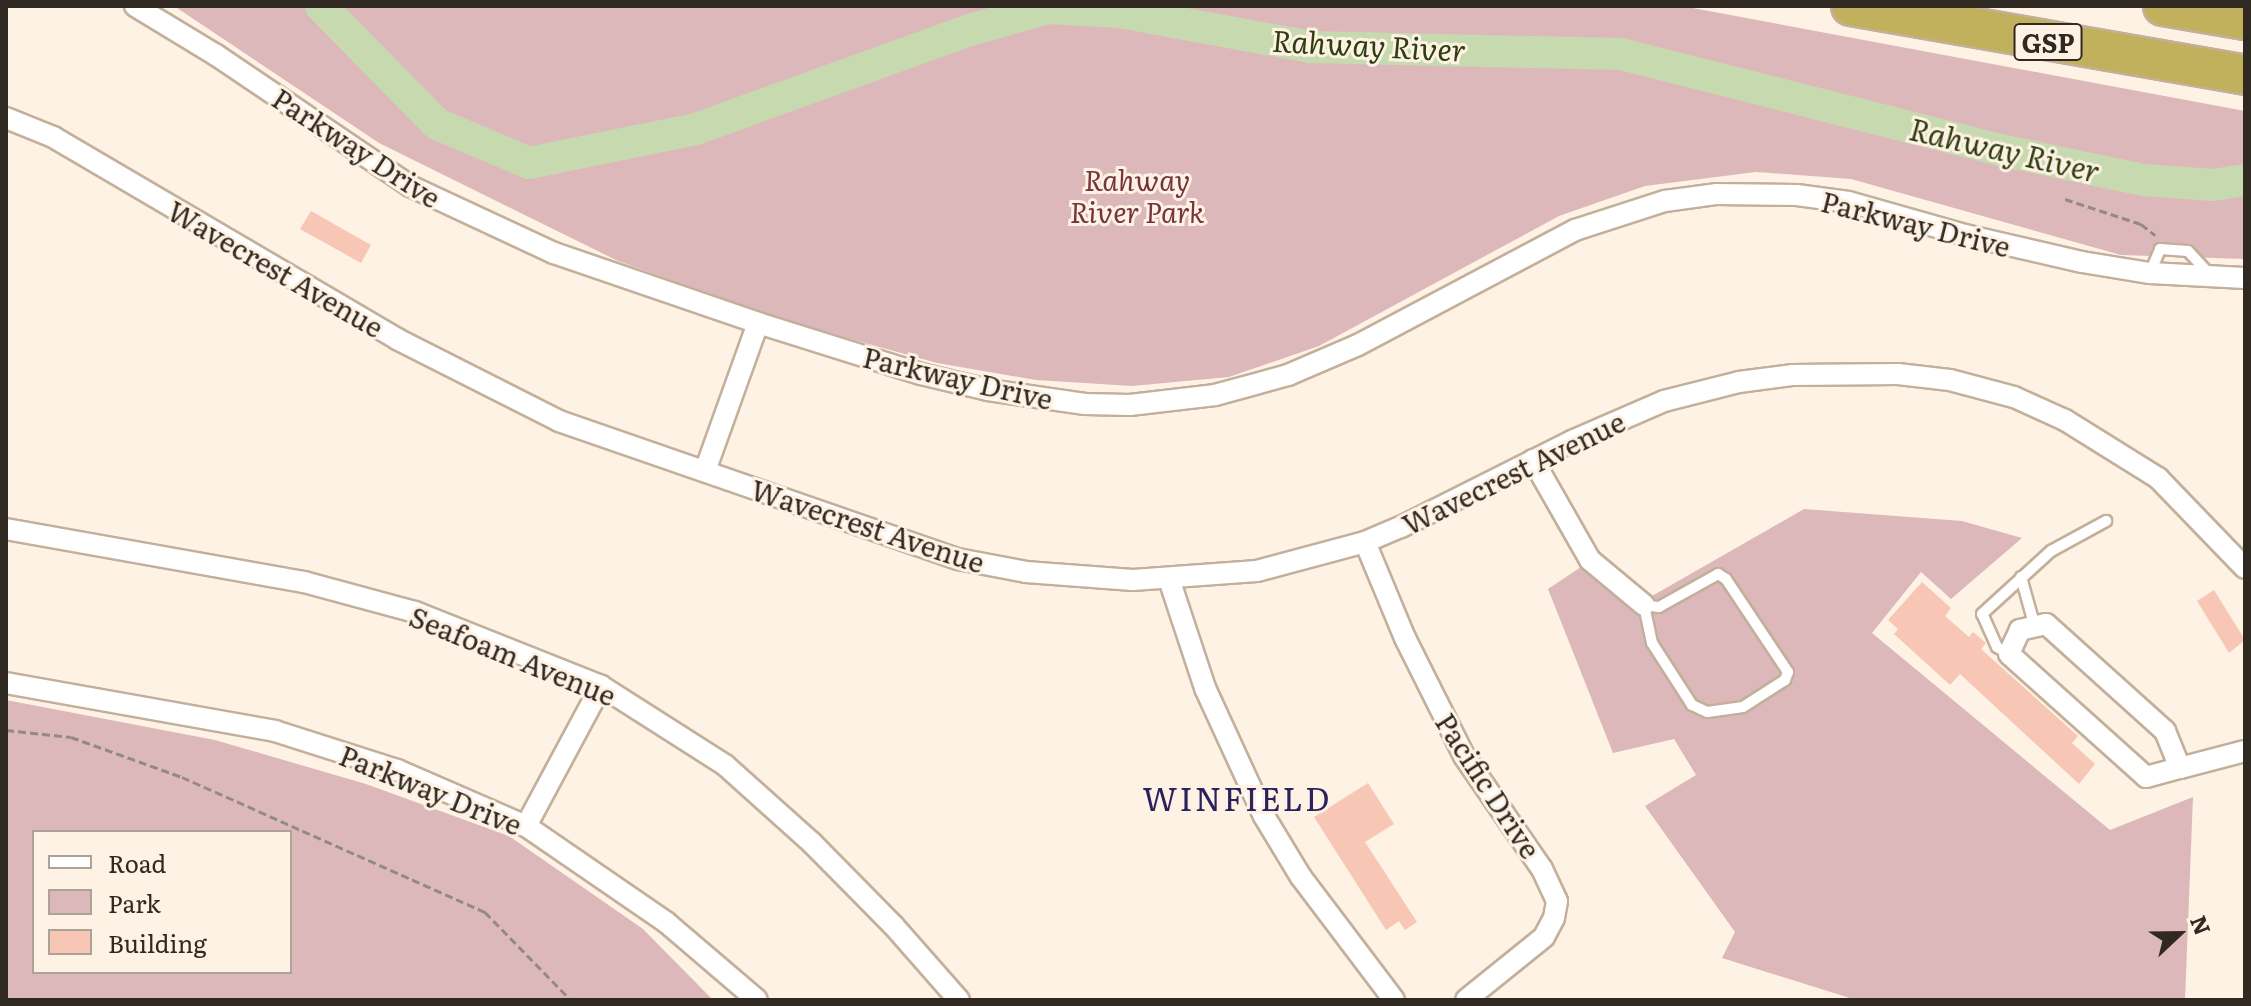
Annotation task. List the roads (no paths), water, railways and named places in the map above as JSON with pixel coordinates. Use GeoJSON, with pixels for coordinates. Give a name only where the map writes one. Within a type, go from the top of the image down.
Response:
{"type":"FeatureCollection","features":[{"type":"Feature","properties":{"kind":"highway","name":"GSP"},"geometry":{"type":"LineString","coordinates":[[1851,6],[2245,75]]}},
{"type":"Feature","properties":{"kind":"highway"},"geometry":{"type":"LineString","coordinates":[[2163,6],[2245,20]]}},
{"type":"Feature","properties":{"kind":"street","name":"Parkway Drive"},"geometry":{"type":"LineString","coordinates":[[135,6],[216,55],[410,186],[554,253],[758,323],[921,374],[988,390],[1085,404],[1184,399],[1253,386],[1323,361],[1575,230],[1665,201],[1716,194],[1797,195],[1849,202],[1979,239],[2082,262],[2150,273],[2245,278]]}},
{"type":"Feature","properties":{"kind":"street","name":"Wavecrest Avenue"},"geometry":{"type":"LineString","coordinates":[[6,118],[53,137],[337,306],[559,421],[958,559],[1026,572],[1079,577],[1169,579],[1257,571],[1365,542],[1533,460],[1664,401],[1739,382],[1792,375],[1885,374],[1950,380],[2014,397],[2065,420],[2114,447],[2158,478],[2245,568]]}},
{"type":"Feature","properties":{"kind":"street"},"geometry":{"type":"LineString","coordinates":[[705,471],[758,323]]}},
{"type":"Feature","properties":{"kind":"street"},"geometry":{"type":"LineString","coordinates":[[1533,460],[1590,560],[1644,605]]}},
{"type":"Feature","properties":{"kind":"street","name":"Seafoam Avenue"},"geometry":{"type":"LineString","coordinates":[[6,529],[304,582],[415,612],[601,686],[725,765],[812,843],[893,925],[959,1000]]}},
{"type":"Feature","properties":{"kind":"street","name":"Pacific Drive"},"geometry":{"type":"LineString","coordinates":[[1365,542],[1405,638],[1464,756],[1542,869],[1557,901],[1554,918],[1544,937],[1466,1000]]}},
{"type":"Feature","properties":{"kind":"street"},"geometry":{"type":"LineString","coordinates":[[1169,579],[1205,688],[1264,816],[1301,877],[1394,1000]]}},
{"type":"Feature","properties":{"kind":"street"},"geometry":{"type":"LineString","coordinates":[[2180,768],[2165,731],[2046,624],[2020,630],[2009,654],[2146,777],[2245,751]]}},
{"type":"Feature","properties":{"kind":"street","name":"Parkway Drive"},"geometry":{"type":"LineString","coordinates":[[6,683],[275,731],[397,770],[526,826],[667,923],[757,1000]]}},
{"type":"Feature","properties":{"kind":"street"},"geometry":{"type":"LineString","coordinates":[[526,826],[601,686]]}},
{"type":"Feature","properties":{"kind":"lane"},"geometry":{"type":"LineString","coordinates":[[2150,273],[2160,249],[2188,251],[2211,277]]}},
{"type":"Feature","properties":{"kind":"lane"},"geometry":{"type":"LineString","coordinates":[[2009,654],[1997,647],[1982,614],[2051,551],[2106,521]]}},
{"type":"Feature","properties":{"kind":"lane"},"geometry":{"type":"LineString","coordinates":[[1718,574],[1726,579],[1786,664],[1785,680],[1743,707],[1707,712],[1692,705],[1652,643],[1644,605],[1659,607],[1718,574]]}},
{"type":"Feature","properties":{"kind":"lane"},"geometry":{"type":"LineString","coordinates":[[2021,577],[2035,627]]}},
{"type":"Feature","properties":{"kind":"waterway","name":"Rahway River"},"geometry":{"type":"LineString","coordinates":[[321,6],[437,124],[529,163],[696,129],[973,29],[1048,8],[1120,12],[1310,47],[1621,54],[2000,150],[2144,180],[2213,185],[2245,180]]}},
{"type":"Feature","properties":{"kind":"district","name":"WINFIELD"},"geometry":{"type":"Point","coordinates":[1237,797]}},
{"type":"Feature","properties":{"kind":"park label","name":"Rahway River Park"},"geometry":{"type":"Point","coordinates":[1137,195]}}]}
